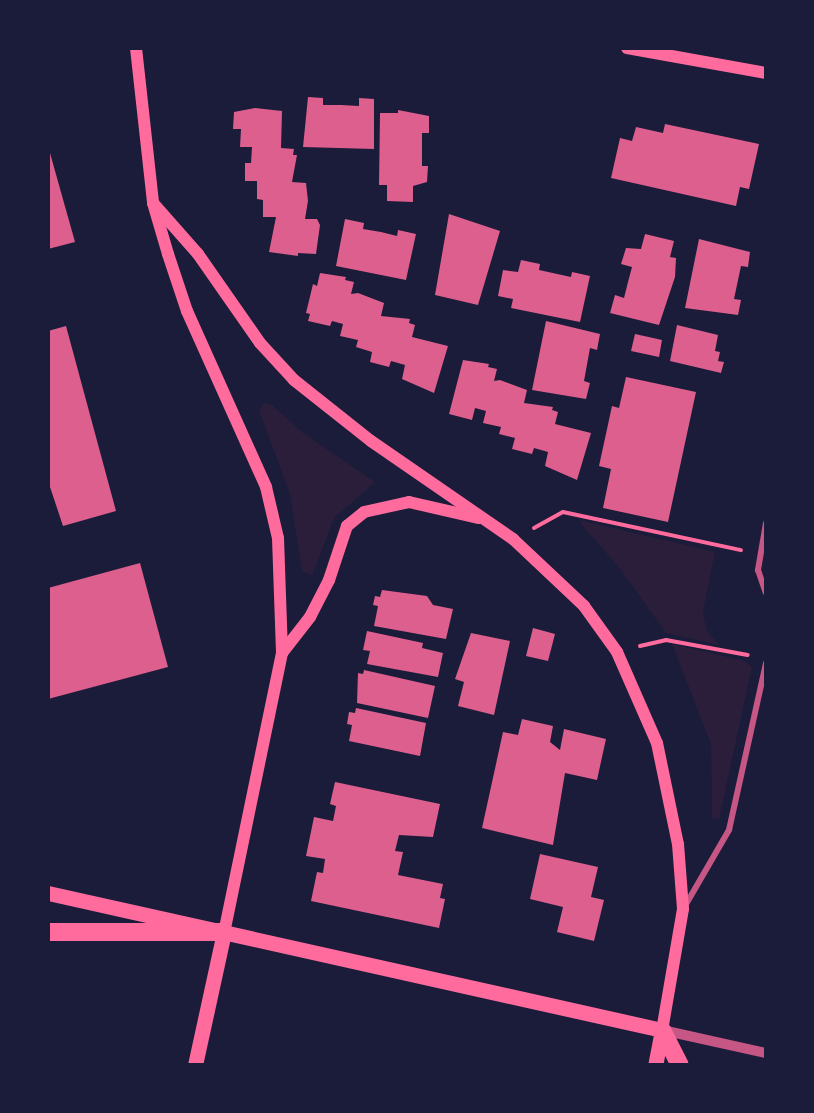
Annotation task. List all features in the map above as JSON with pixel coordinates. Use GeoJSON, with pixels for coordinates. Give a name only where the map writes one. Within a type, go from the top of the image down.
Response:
{"type":"FeatureCollection","features":[{"type":"Feature","properties":{"kind":"highway"},"geometry":{"type":"LineString","coordinates":[[48,932],[224,932]]}},
{"type":"Feature","properties":{"kind":"highway"},"geometry":{"type":"LineString","coordinates":[[662,1030],[680,1065]]}},
{"type":"Feature","properties":{"kind":"main road"},"geometry":{"type":"LineString","coordinates":[[136,48],[153,202],[188,311],[266,487],[278,538],[282,653],[195,1065]]}},
{"type":"Feature","properties":{"kind":"main road"},"geometry":{"type":"LineString","coordinates":[[627,48],[766,73]]}},
{"type":"Feature","properties":{"kind":"main road"},"geometry":{"type":"LineString","coordinates":[[153,202],[198,254],[260,343],[294,380],[363,435],[513,539],[584,606],[617,652],[657,743],[678,844],[683,909],[655,1065]]}},
{"type":"Feature","properties":{"kind":"main road"},"geometry":{"type":"LineString","coordinates":[[282,653],[309,617],[329,580],[347,526],[364,512],[409,502],[483,519]]}},
{"type":"Feature","properties":{"kind":"main road"},"geometry":{"type":"LineString","coordinates":[[48,893],[662,1030]]}},
{"type":"Feature","properties":{"kind":"street"},"geometry":{"type":"LineString","coordinates":[[766,523],[759,553],[761,586],[766,593]]}},
{"type":"Feature","properties":{"kind":"street"},"geometry":{"type":"LineString","coordinates":[[683,909],[729,830],[766,663]]}},
{"type":"Feature","properties":{"kind":"street"},"geometry":{"type":"LineString","coordinates":[[662,1030],[766,1053]]}},
{"type":"Feature","properties":{"kind":"path"},"geometry":{"type":"LineString","coordinates":[[513,539],[563,512],[759,553]]}},
{"type":"Feature","properties":{"kind":"path"},"geometry":{"type":"LineString","coordinates":[[617,652],[666,640],[756,656]]}},
{"type":"Feature","properties":{"kind":"shaded area"},"geometry":{"type":"Polygon","coordinates":[[[264,403],[272,405],[303,433],[375,482],[334,518],[312,576],[302,571],[290,494],[259,410],[264,403]]]}},
{"type":"Feature","properties":{"kind":"shaded area"},"geometry":{"type":"Polygon","coordinates":[[[578,520],[715,552],[703,612],[707,631],[719,645],[666,633],[621,570],[578,520]]]}},
{"type":"Feature","properties":{"kind":"shaded area"},"geometry":{"type":"Polygon","coordinates":[[[672,644],[745,661],[752,667],[719,819],[712,818],[711,744],[672,644]]]}},
{"type":"Feature","properties":{"kind":"building"},"geometry":{"type":"Polygon","coordinates":[[[308,97],[323,98],[323,105],[359,106],[359,98],[374,99],[374,149],[303,147],[308,97]]]}},
{"type":"Feature","properties":{"kind":"building"},"geometry":{"type":"Polygon","coordinates":[[[255,108],[282,111],[281,148],[294,149],[293,155],[297,155],[292,182],[306,183],[308,201],[305,219],[317,219],[320,225],[316,254],[298,253],[298,256],[269,252],[276,217],[263,217],[263,200],[257,199],[257,181],[245,181],[245,163],[251,163],[252,147],[240,147],[241,129],[233,129],[234,112],[255,108]]]}},
{"type":"Feature","properties":{"kind":"building"},"geometry":{"type":"Polygon","coordinates":[[[398,110],[429,116],[429,133],[422,133],[422,166],[428,166],[427,182],[413,186],[413,202],[387,201],[387,185],[379,185],[380,113],[398,113],[398,110]]]}},
{"type":"Feature","properties":{"kind":"building"},"geometry":{"type":"Polygon","coordinates":[[[665,124],[759,144],[749,189],[740,187],[736,206],[611,178],[620,138],[632,141],[636,127],[663,133],[665,124]]]}},
{"type":"Feature","properties":{"kind":"building"},"geometry":{"type":"Polygon","coordinates":[[[48,146],[75,242],[48,249],[48,146]]]}},
{"type":"Feature","properties":{"kind":"building"},"geometry":{"type":"Polygon","coordinates":[[[449,214],[500,231],[478,305],[435,295],[449,214]]]}},
{"type":"Feature","properties":{"kind":"building"},"geometry":{"type":"Polygon","coordinates":[[[345,219],[364,223],[363,229],[397,236],[398,230],[416,234],[406,280],[336,266],[345,219]]]}},
{"type":"Feature","properties":{"kind":"building"},"geometry":{"type":"Polygon","coordinates":[[[645,234],[674,241],[670,257],[676,258],[675,277],[659,325],[610,313],[615,295],[624,298],[632,267],[621,264],[626,248],[641,249],[645,234]]]}},
{"type":"Feature","properties":{"kind":"building"},"geometry":{"type":"Polygon","coordinates":[[[699,239],[750,252],[748,267],[741,266],[734,299],[741,300],[738,315],[685,308],[699,239]]]}},
{"type":"Feature","properties":{"kind":"building"},"geometry":{"type":"Polygon","coordinates":[[[521,260],[540,264],[539,270],[571,277],[572,272],[590,276],[580,322],[511,308],[513,299],[498,296],[503,270],[518,272],[521,260]]]}},
{"type":"Feature","properties":{"kind":"building"},"geometry":{"type":"Polygon","coordinates":[[[320,273],[346,277],[345,280],[354,282],[351,294],[358,293],[384,303],[381,316],[410,319],[409,323],[415,325],[412,337],[448,346],[434,393],[402,379],[405,365],[391,361],[389,367],[370,362],[372,352],[356,347],[358,340],[340,336],[343,324],[332,321],[330,326],[308,321],[310,314],[306,313],[313,284],[317,286],[320,273]]]}},
{"type":"Feature","properties":{"kind":"building"},"geometry":{"type":"Polygon","coordinates":[[[546,321],[600,334],[597,350],[590,348],[584,381],[590,383],[586,399],[532,390],[546,321]]]}},
{"type":"Feature","properties":{"kind":"building"},"geometry":{"type":"Polygon","coordinates":[[[677,325],[718,335],[715,351],[720,352],[718,361],[724,362],[721,373],[670,361],[677,325]]]}},
{"type":"Feature","properties":{"kind":"building"},"geometry":{"type":"Polygon","coordinates":[[[66,326],[116,511],[63,526],[48,481],[48,331],[66,326]]]}},
{"type":"Feature","properties":{"kind":"building"},"geometry":{"type":"Polygon","coordinates":[[[635,334],[662,340],[659,357],[631,351],[635,334]]]}},
{"type":"Feature","properties":{"kind":"building"},"geometry":{"type":"Polygon","coordinates":[[[463,360],[489,364],[488,367],[497,369],[494,381],[500,380],[527,390],[524,403],[553,407],[552,410],[558,412],[555,424],[591,433],[577,480],[545,466],[548,452],[534,448],[532,454],[512,449],[515,438],[499,434],[501,427],[483,423],[486,411],[475,408],[472,420],[449,414],[463,360]]]}},
{"type":"Feature","properties":{"kind":"building"},"geometry":{"type":"Polygon","coordinates":[[[626,377],[696,392],[668,522],[603,508],[611,469],[599,466],[612,406],[619,408],[626,377]]]}},
{"type":"Feature","properties":{"kind":"building"},"geometry":{"type":"Polygon","coordinates":[[[140,563],[168,667],[48,699],[48,588],[140,563]]]}},
{"type":"Feature","properties":{"kind":"building"},"geometry":{"type":"Polygon","coordinates":[[[382,590],[427,596],[433,605],[453,609],[446,639],[374,626],[378,606],[373,605],[375,596],[380,597],[382,590]]]}},
{"type":"Feature","properties":{"kind":"building"},"geometry":{"type":"Polygon","coordinates":[[[533,628],[555,634],[548,661],[526,656],[533,628]]]}},
{"type":"Feature","properties":{"kind":"building"},"geometry":{"type":"Polygon","coordinates":[[[367,631],[423,643],[422,648],[443,653],[438,677],[367,664],[370,651],[363,650],[367,631]]]}},
{"type":"Feature","properties":{"kind":"building"},"geometry":{"type":"Polygon","coordinates":[[[471,633],[510,641],[494,715],[458,706],[464,682],[455,679],[471,633]]]}},
{"type":"Feature","properties":{"kind":"building"},"geometry":{"type":"Polygon","coordinates":[[[364,670],[435,686],[428,718],[357,703],[358,673],[363,674],[364,670]]]}},
{"type":"Feature","properties":{"kind":"building"},"geometry":{"type":"Polygon","coordinates":[[[356,708],[426,723],[420,756],[349,741],[352,725],[347,724],[349,712],[355,713],[356,708]]]}},
{"type":"Feature","properties":{"kind":"building"},"geometry":{"type":"Polygon","coordinates":[[[522,719],[553,726],[550,742],[560,750],[564,729],[606,739],[597,780],[565,773],[553,845],[482,828],[503,732],[518,735],[522,719]]]}},
{"type":"Feature","properties":{"kind":"building"},"geometry":{"type":"Polygon","coordinates":[[[335,782],[440,804],[433,837],[399,835],[395,851],[403,852],[398,875],[443,884],[440,898],[445,899],[439,928],[311,901],[317,872],[323,873],[325,859],[306,856],[314,817],[333,821],[336,806],[330,804],[335,782]]]}},
{"type":"Feature","properties":{"kind":"building"},"geometry":{"type":"Polygon","coordinates":[[[540,854],[598,867],[591,897],[604,900],[594,941],[557,932],[563,907],[530,899],[540,854]]]}}]}
